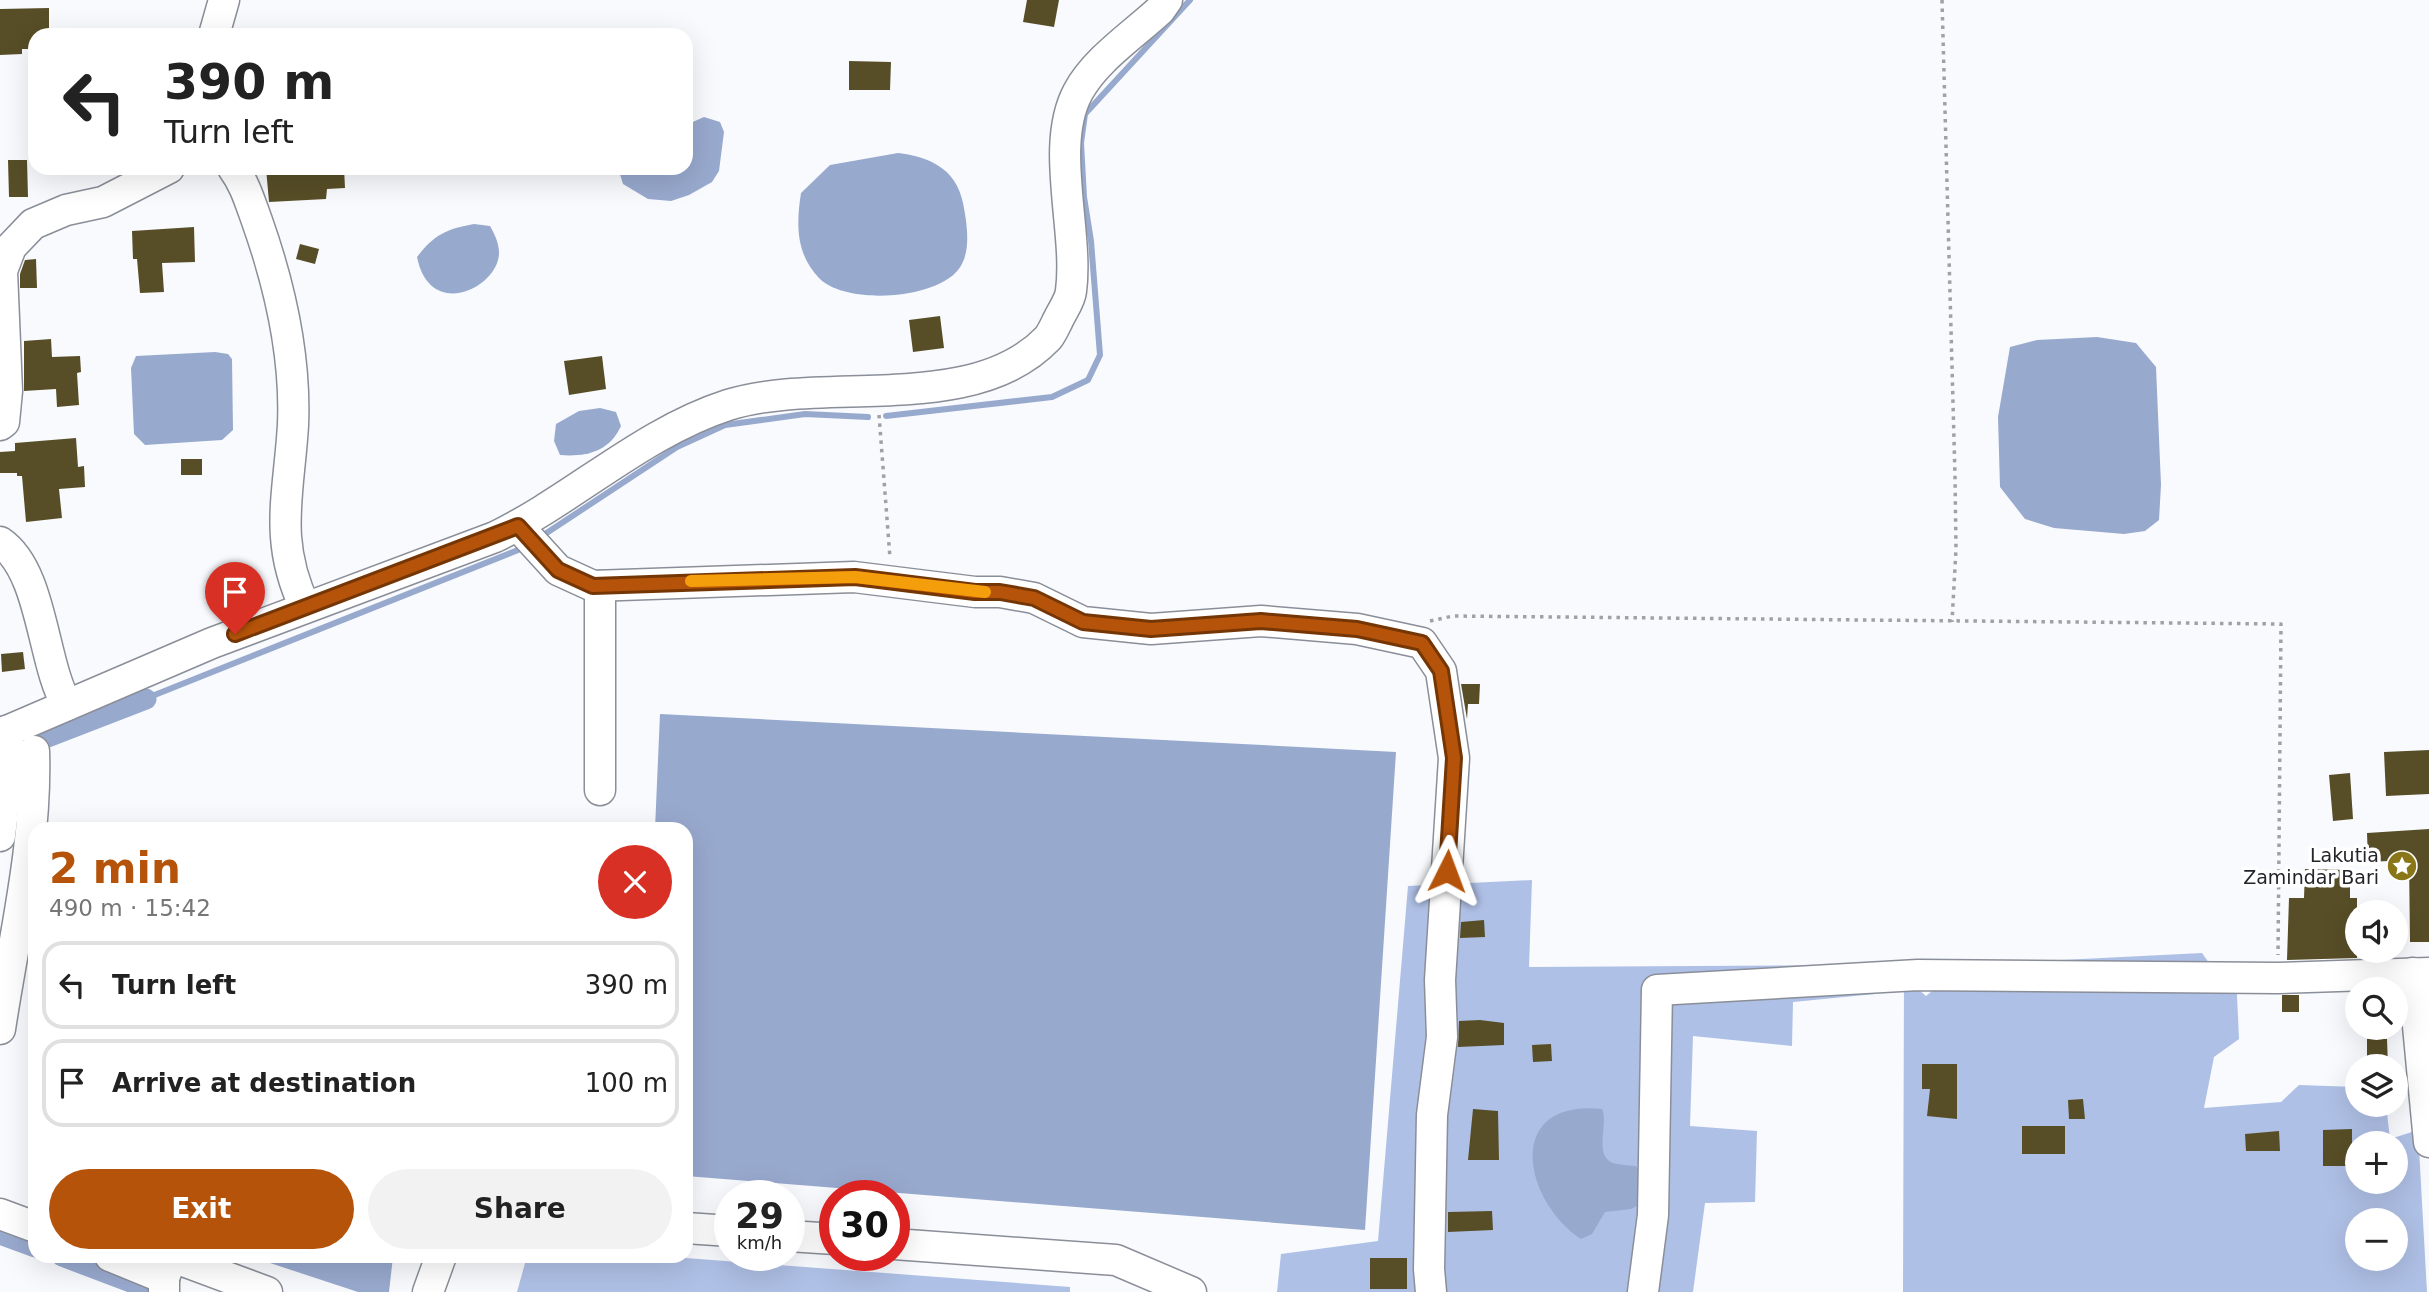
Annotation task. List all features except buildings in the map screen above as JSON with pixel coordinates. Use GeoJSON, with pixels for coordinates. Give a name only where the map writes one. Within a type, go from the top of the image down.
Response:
{"type":"FeatureCollection","features":[{"type":"Feature","properties":{"kind":"street"},"geometry":{"type":"LineString","coordinates":[[216,28],[224,0]]}},
{"type":"Feature","properties":{"kind":"street"},"geometry":{"type":"LineString","coordinates":[[0,836],[10,753],[3,733],[212,643],[518,526],[571,494],[618,460],[671,429],[728,405],[767,396],[880,393],[975,377],[1014,364],[1049,337],[1071,294],[1067,127],[1078,92],[1102,63],[1160,10],[1167,0]]}},
{"type":"Feature","properties":{"kind":"street"},"geometry":{"type":"LineString","coordinates":[[0,425],[4,422],[7,391],[2,271],[11,247],[33,224],[66,210],[103,202],[155,175]]}},
{"type":"Feature","properties":{"kind":"street"},"geometry":{"type":"LineString","coordinates":[[238,175],[267,249],[286,319],[293,423],[283,513],[290,576],[305,607]]}},
{"type":"Feature","properties":{"kind":"street"},"geometry":{"type":"LineString","coordinates":[[518,526],[558,570],[582,582],[600,586],[797,578],[892,580],[1034,598],[1083,622],[1151,629],[1261,621],[1357,629],[1422,643],[1441,671],[1454,758],[1440,980],[1441,1037],[1432,1115],[1429,1269],[1432,1292]]}},
{"type":"Feature","properties":{"kind":"street"},"geometry":{"type":"LineString","coordinates":[[0,542],[9,548],[31,591],[66,705]]}},
{"type":"Feature","properties":{"kind":"street"},"geometry":{"type":"LineString","coordinates":[[600,586],[600,790]]}},
{"type":"Feature","properties":{"kind":"street"},"geometry":{"type":"LineString","coordinates":[[32,822],[34,751]]}},
{"type":"Feature","properties":{"kind":"street"},"geometry":{"type":"LineString","coordinates":[[0,1029],[28,867]]}},
{"type":"Feature","properties":{"kind":"street"},"geometry":{"type":"LineString","coordinates":[[1643,1292],[1653,1215],[1657,990],[1918,975],[2278,978],[2421,973],[2429,1142]]}},
{"type":"Feature","properties":{"kind":"street"},"geometry":{"type":"LineString","coordinates":[[0,1213],[28,1224]]}},
{"type":"Feature","properties":{"kind":"street"},"geometry":{"type":"LineString","coordinates":[[693,1228],[714,1230]]}},
{"type":"Feature","properties":{"kind":"street"},"geometry":{"type":"LineString","coordinates":[[910,1245],[1116,1260],[1191,1292]]}},
{"type":"Feature","properties":{"kind":"street"},"geometry":{"type":"LineString","coordinates":[[123,1263],[164,1285],[168,1267],[173,1263]]}},
{"type":"Feature","properties":{"kind":"street"},"geometry":{"type":"LineString","coordinates":[[189,1263],[267,1292]]}},
{"type":"Feature","properties":{"kind":"street"},"geometry":{"type":"LineString","coordinates":[[428,1292],[438,1263]]}},
{"type":"Feature","properties":{"kind":"path"},"geometry":{"type":"LineString","coordinates":[[1942,0],[1955,476],[1956,549],[1952,622]]}},
{"type":"Feature","properties":{"kind":"path"},"geometry":{"type":"LineString","coordinates":[[880,393],[886,531],[892,580]]}},
{"type":"Feature","properties":{"kind":"path"},"geometry":{"type":"LineString","coordinates":[[1428,622],[1453,616],[2281,624],[2278,978]]}},
{"type":"Feature","properties":{"kind":"shaded area"},"geometry":{"type":"Polygon","coordinates":[[[704,117],[720,122],[724,132],[719,171],[712,182],[689,195],[671,201],[648,199],[623,184],[620,175],[693,175],[693,122],[704,117]]]}},
{"type":"Feature","properties":{"kind":"shaded area"},"geometry":{"type":"Polygon","coordinates":[[[898,153],[940,166],[954,181],[963,203],[967,229],[967,247],[962,263],[946,280],[910,293],[868,295],[831,287],[811,269],[802,249],[798,228],[801,193],[830,165],[898,153]]]}},
{"type":"Feature","properties":{"kind":"shaded area"},"geometry":{"type":"Polygon","coordinates":[[[474,224],[490,226],[492,229],[499,249],[496,265],[488,277],[477,286],[463,292],[449,293],[435,289],[424,277],[417,257],[441,234],[474,224]]]}},
{"type":"Feature","properties":{"kind":"shaded area"},"geometry":{"type":"Polygon","coordinates":[[[2097,337],[2136,343],[2156,367],[2161,485],[2159,520],[2145,531],[2124,534],[2054,528],[2025,519],[2000,487],[1998,417],[2010,347],[2037,340],[2097,337]]]}},
{"type":"Feature","properties":{"kind":"shaded area"},"geometry":{"type":"Polygon","coordinates":[[[215,352],[228,354],[232,359],[233,430],[222,440],[145,445],[134,434],[131,368],[136,356],[215,352]]]}},
{"type":"Feature","properties":{"kind":"shaded area"},"geometry":{"type":"Polygon","coordinates":[[[600,408],[616,412],[621,426],[616,435],[603,447],[588,454],[560,455],[554,441],[556,424],[579,411],[600,408]]]}},
{"type":"Feature","properties":{"kind":"shaded area"},"geometry":{"type":"Polygon","coordinates":[[[660,714],[1396,752],[1365,1230],[910,1194],[910,1180],[819,1180],[819,1187],[805,1185],[805,1180],[736,1180],[693,1177],[693,822],[655,822],[660,714]]]}},
{"type":"Feature","properties":{"kind":"shaded area"},"geometry":{"type":"Polygon","coordinates":[[[1532,880],[1529,967],[1878,965],[1875,994],[1793,1002],[1792,1046],[1693,1036],[1690,1126],[1757,1131],[1755,1202],[1705,1203],[1693,1292],[1277,1292],[1281,1254],[1378,1241],[1408,886],[1532,880]]]}},
{"type":"Feature","properties":{"kind":"shaded area"},"geometry":{"type":"Polygon","coordinates":[[[2202,953],[2217,974],[2236,973],[2239,1039],[2214,1057],[2204,1108],[2281,1102],[2299,1085],[2345,1087],[2345,1117],[2387,1117],[2389,1131],[2345,1131],[2345,1194],[2408,1194],[2408,1133],[2418,1130],[2427,1292],[1903,1292],[1904,977],[1926,996],[1963,965],[2202,953]]]}},
{"type":"Feature","properties":{"kind":"shaded area"},"geometry":{"type":"Polygon","coordinates":[[[1602,1109],[1604,1153],[1613,1163],[1636,1166],[1642,1178],[1639,1205],[1631,1209],[1605,1212],[1592,1234],[1581,1239],[1561,1222],[1546,1201],[1536,1179],[1533,1156],[1537,1136],[1549,1120],[1570,1110],[1602,1109]]]}},
{"type":"Feature","properties":{"kind":"shaded area"},"geometry":{"type":"Polygon","coordinates":[[[693,1259],[714,1260],[714,1271],[805,1271],[805,1267],[819,1268],[819,1271],[858,1271],[1070,1287],[1070,1292],[517,1292],[525,1263],[693,1263],[693,1259]]]}},
{"type":"Feature","properties":{"kind":"shaded area"},"geometry":{"type":"Polygon","coordinates":[[[270,1263],[392,1263],[389,1292],[358,1292],[270,1263]]]}},
{"type":"Feature","properties":{"kind":"waterway"},"geometry":{"type":"LineString","coordinates":[[886,416],[1052,397],[1088,380],[1100,355],[1091,241],[1084,197],[1081,143],[1085,114],[1190,0]]}},
{"type":"Feature","properties":{"kind":"waterway"},"geometry":{"type":"LineString","coordinates":[[542,536],[677,447],[725,425],[805,414],[868,417]]}},
{"type":"Feature","properties":{"kind":"waterway"},"geometry":{"type":"LineString","coordinates":[[137,702],[523,548]]}},
{"type":"Feature","properties":{"kind":"waterway"},"geometry":{"type":"LineString","coordinates":[[25,758],[27,745],[146,699]]}},
{"type":"Feature","properties":{"kind":"waterway"},"geometry":{"type":"LineString","coordinates":[[0,1234],[28,1244]]}},
{"type":"Feature","properties":{"kind":"waterway"},"geometry":{"type":"LineString","coordinates":[[80,1263],[136,1284],[145,1292]]}},
{"type":"Feature","properties":{"kind":"slow traffic"},"geometry":{"type":"LineString","coordinates":[[691,581],[855,577],[985,592]]}},
{"type":"Feature","properties":{"kind":"place","name":"Lakutia Zamindar Bari"},"geometry":{"type":"Point","coordinates":[2402,866]}},
{"type":"Feature","properties":{"kind":"route"},"geometry":{"type":"LineString","coordinates":[[235,634],[518,526],[558,570],[593,586],[855,577],[1034,598],[1083,622],[1151,629],[1261,621],[1357,629],[1422,643],[1441,671],[1454,758],[1447,871]]}}]}
